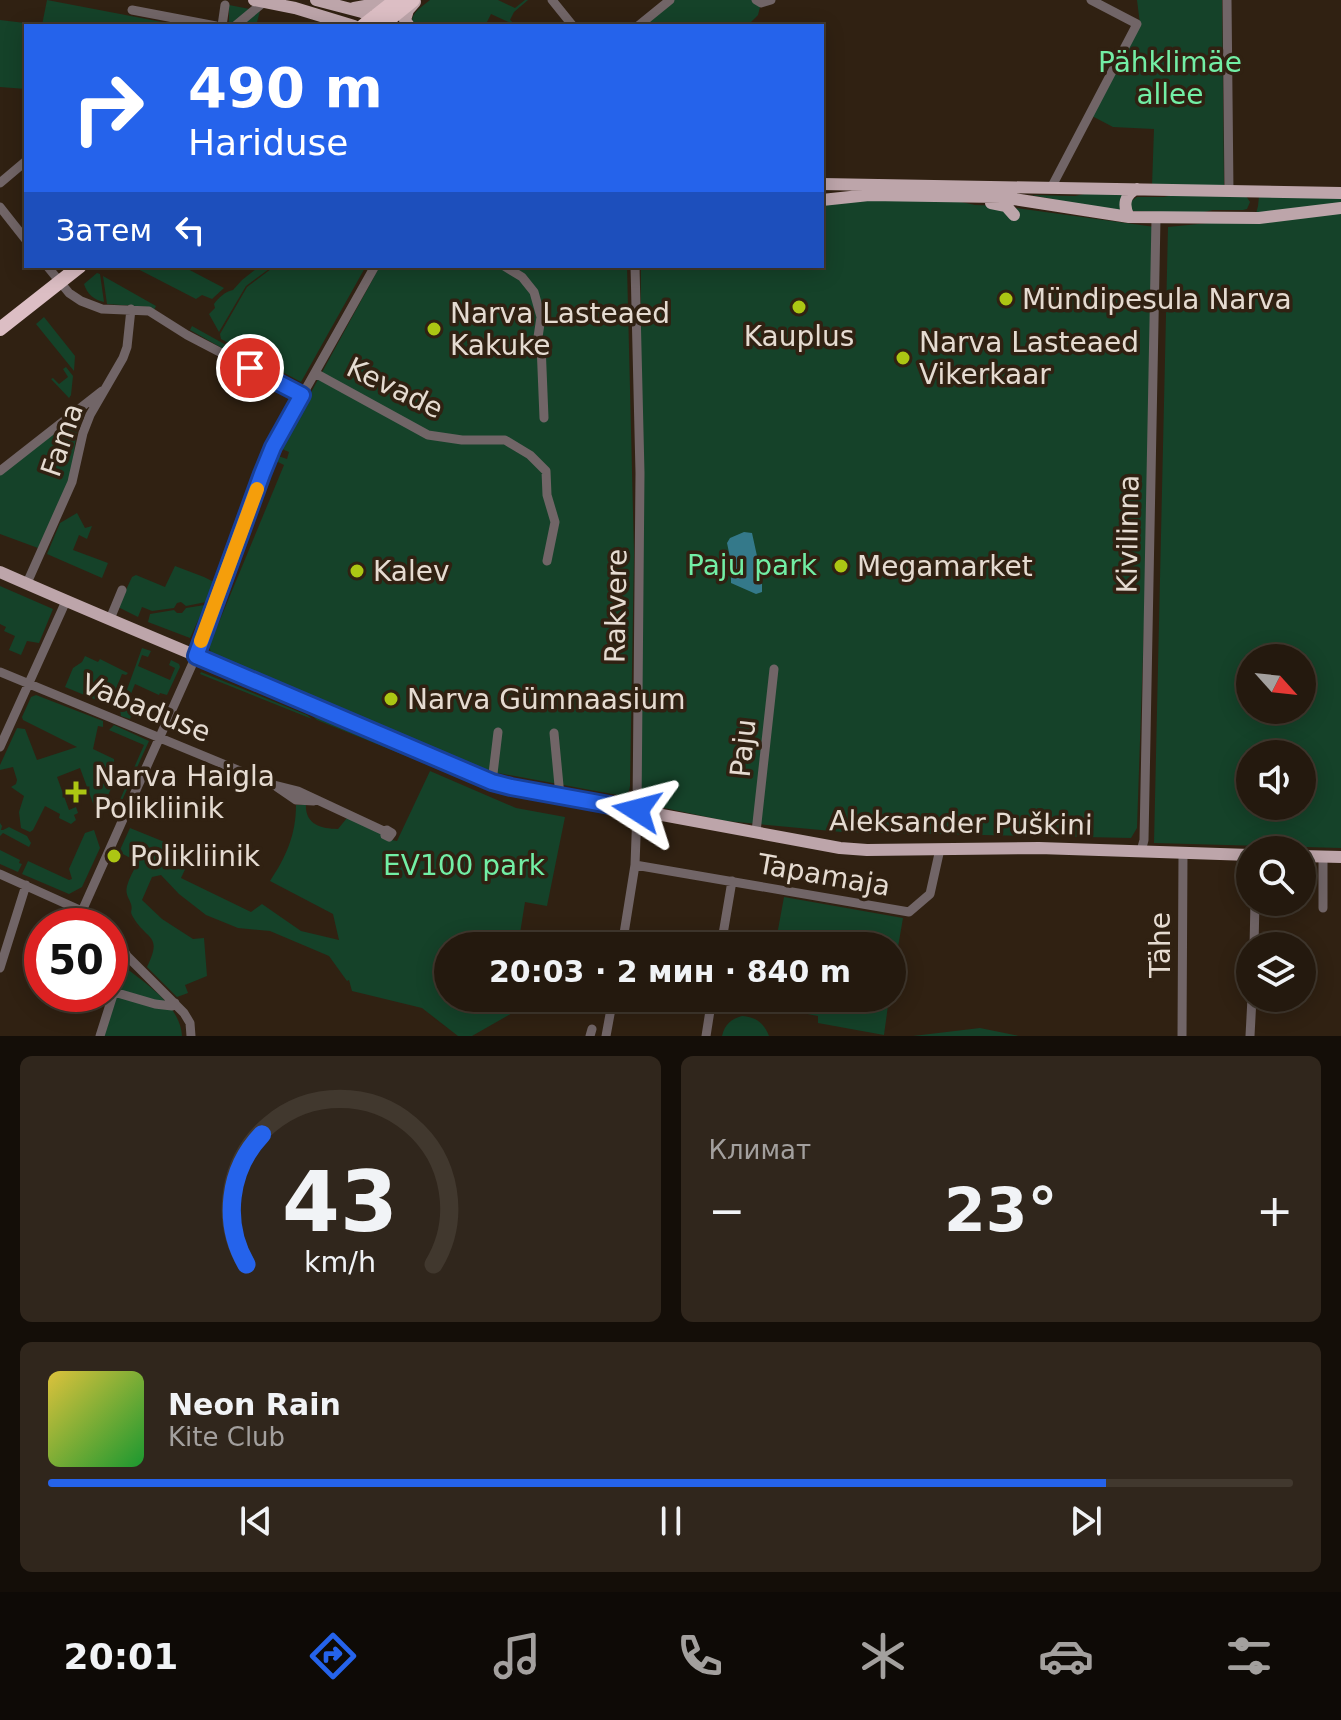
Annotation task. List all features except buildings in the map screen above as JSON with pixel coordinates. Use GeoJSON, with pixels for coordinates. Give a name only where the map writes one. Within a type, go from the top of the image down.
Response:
{"type":"FeatureCollection","features":[{"type":"Feature","properties":{"kind":"highway"},"geometry":{"type":"LineString","coordinates":[[376,24],[396,0]]}},
{"type":"Feature","properties":{"kind":"highway"},"geometry":{"type":"LineString","coordinates":[[376,24],[415,0]]}},
{"type":"Feature","properties":{"kind":"highway"},"geometry":{"type":"LineString","coordinates":[[0,321],[54,274],[74,268]]}},
{"type":"Feature","properties":{"kind":"highway"},"geometry":{"type":"LineString","coordinates":[[0,329],[54,274]]}},
{"type":"Feature","properties":{"kind":"main road"},"geometry":{"type":"LineString","coordinates":[[259,1],[349,6],[370,5],[382,0]]}},
{"type":"Feature","properties":{"kind":"main road"},"geometry":{"type":"LineString","coordinates":[[408,24],[405,20],[408,10],[415,0]]}},
{"type":"Feature","properties":{"kind":"main road"},"geometry":{"type":"LineString","coordinates":[[318,5],[325,24]]}},
{"type":"Feature","properties":{"kind":"main road"},"geometry":{"type":"LineString","coordinates":[[318,5],[351,24]]}},
{"type":"Feature","properties":{"kind":"main road"},"geometry":{"type":"LineString","coordinates":[[349,6],[376,24]]}},
{"type":"Feature","properties":{"kind":"main road"},"geometry":{"type":"LineString","coordinates":[[824,184],[1018,193],[1129,217],[1241,219],[1341,208]]}},
{"type":"Feature","properties":{"kind":"main road"},"geometry":{"type":"LineString","coordinates":[[824,200],[869,195],[1018,193],[1051,188],[1341,193]]}},
{"type":"Feature","properties":{"kind":"main road"},"geometry":{"type":"LineString","coordinates":[[1129,217],[1125,209],[1126,199],[1137,189]]}},
{"type":"Feature","properties":{"kind":"main road"},"geometry":{"type":"LineString","coordinates":[[1241,219],[1250,213],[1253,204],[1244,191]]}},
{"type":"Feature","properties":{"kind":"main road"},"geometry":{"type":"LineString","coordinates":[[953,195],[1006,206],[1014,215]]}},
{"type":"Feature","properties":{"kind":"main road","name":"Aleksander Puškini"},"geometry":{"type":"LineString","coordinates":[[0,572],[492,782],[840,848],[1039,848],[1236,855]]}},
{"type":"Feature","properties":{"kind":"main road"},"geometry":{"type":"LineString","coordinates":[[1316,857],[1341,857]]}},
{"type":"Feature","properties":{"kind":"street"},"geometry":{"type":"LineString","coordinates":[[552,0],[571,24]]}},
{"type":"Feature","properties":{"kind":"street"},"geometry":{"type":"LineString","coordinates":[[640,24],[670,0]]}},
{"type":"Feature","properties":{"kind":"street"},"geometry":{"type":"LineString","coordinates":[[1051,188],[1137,24],[1091,0]]}},
{"type":"Feature","properties":{"kind":"street"},"geometry":{"type":"LineString","coordinates":[[1227,0],[1229,191]]}},
{"type":"Feature","properties":{"kind":"street"},"geometry":{"type":"LineString","coordinates":[[237,24],[259,1]]}},
{"type":"Feature","properties":{"kind":"street"},"geometry":{"type":"LineString","coordinates":[[220,24],[225,5]]}},
{"type":"Feature","properties":{"kind":"street"},"geometry":{"type":"LineString","coordinates":[[132,10],[208,24]]}},
{"type":"Feature","properties":{"kind":"street"},"geometry":{"type":"LineString","coordinates":[[0,183],[24,163]]}},
{"type":"Feature","properties":{"kind":"street"},"geometry":{"type":"LineString","coordinates":[[0,207],[24,237]]}},
{"type":"Feature","properties":{"kind":"street","name":"Kivilinna"},"geometry":{"type":"LineString","coordinates":[[1141,851],[1144,840],[1156,218]]}},
{"type":"Feature","properties":{"kind":"street"},"geometry":{"type":"LineString","coordinates":[[83,908],[196,656],[273,447],[374,268]]}},
{"type":"Feature","properties":{"kind":"street"},"geometry":{"type":"LineString","coordinates":[[507,268],[522,277],[534,292],[541,317],[538,337],[541,344],[544,418]]}},
{"type":"Feature","properties":{"kind":"street","name":"Rakvere"},"geometry":{"type":"LineString","coordinates":[[624,932],[635,865],[637,810],[640,473],[635,268]]}},
{"type":"Feature","properties":{"kind":"street"},"geometry":{"type":"LineString","coordinates":[[54,274],[69,293],[81,301],[102,309],[149,311],[187,335],[302,395]]}},
{"type":"Feature","properties":{"kind":"street","name":"Fama"},"geometry":{"type":"LineString","coordinates":[[27,583],[72,482],[90,415],[127,347],[131,309]]}},
{"type":"Feature","properties":{"kind":"street","name":"Kevade"},"geometry":{"type":"LineString","coordinates":[[315,373],[428,435],[462,440],[505,440],[530,455],[546,471],[547,495],[555,522],[547,561]]}},
{"type":"Feature","properties":{"kind":"street"},"geometry":{"type":"LineString","coordinates":[[0,470],[105,389]]}},
{"type":"Feature","properties":{"kind":"street"},"geometry":{"type":"LineString","coordinates":[[110,619],[122,590]]}},
{"type":"Feature","properties":{"kind":"street"},"geometry":{"type":"LineString","coordinates":[[0,747],[66,601]]}},
{"type":"Feature","properties":{"kind":"street","name":"Paju"},"geometry":{"type":"LineString","coordinates":[[756,832],[774,669]]}},
{"type":"Feature","properties":{"kind":"street","name":"Vabaduse"},"geometry":{"type":"LineString","coordinates":[[0,672],[274,785],[298,791],[386,832]]}},
{"type":"Feature","properties":{"kind":"street"},"geometry":{"type":"LineString","coordinates":[[492,782],[498,732]]}},
{"type":"Feature","properties":{"kind":"street"},"geometry":{"type":"LineString","coordinates":[[554,733],[560,796]]}},
{"type":"Feature","properties":{"kind":"street","name":"Tapamaja"},"geometry":{"type":"LineString","coordinates":[[635,865],[909,912],[930,894],[940,849]]}},
{"type":"Feature","properties":{"kind":"street","name":"Tähe"},"geometry":{"type":"LineString","coordinates":[[1182,1036],[1183,854]]}},
{"type":"Feature","properties":{"kind":"street"},"geometry":{"type":"LineString","coordinates":[[1323,857],[1323,908]]}},
{"type":"Feature","properties":{"kind":"street"},"geometry":{"type":"LineString","coordinates":[[0,874],[76,908]]}},
{"type":"Feature","properties":{"kind":"street"},"geometry":{"type":"LineString","coordinates":[[723,932],[732,881]]}},
{"type":"Feature","properties":{"kind":"street"},"geometry":{"type":"LineString","coordinates":[[0,968],[26,885]]}},
{"type":"Feature","properties":{"kind":"street"},"geometry":{"type":"LineString","coordinates":[[128,956],[175,1003],[190,1023],[191,1036]]}},
{"type":"Feature","properties":{"kind":"street"},"geometry":{"type":"LineString","coordinates":[[128,996],[155,1004],[172,1006],[175,1003]]}},
{"type":"Feature","properties":{"kind":"street"},"geometry":{"type":"LineString","coordinates":[[100,1036],[108,1012]]}},
{"type":"Feature","properties":{"kind":"street"},"geometry":{"type":"LineString","coordinates":[[606,1036],[610,1012]]}},
{"type":"Feature","properties":{"kind":"street"},"geometry":{"type":"LineString","coordinates":[[706,1036],[710,1012]]}},
{"type":"Feature","properties":{"kind":"street"},"geometry":{"type":"LineString","coordinates":[[1250,1036],[1251,1012]]}},
{"type":"Feature","properties":{"kind":"green space"},"geometry":{"type":"Polygon","coordinates":[[[47,0],[173,24],[42,24],[47,0]]]}},
{"type":"Feature","properties":{"kind":"green space"},"geometry":{"type":"Polygon","coordinates":[[[430,0],[498,0],[515,8],[528,0],[514,12],[510,20],[515,24],[491,14],[486,24],[412,24],[412,18],[430,0]]]}},
{"type":"Feature","properties":{"kind":"green space"},"geometry":{"type":"Polygon","coordinates":[[[672,0],[759,0],[761,3],[758,15],[749,24],[642,24],[672,0]]]}},
{"type":"Feature","properties":{"kind":"green space","name":"Pähklimäe allee"},"geometry":{"type":"Polygon","coordinates":[[[1137,0],[1222,0],[1224,187],[1152,186],[1154,129],[1113,127],[1092,116],[1140,24],[1137,0]]]}},
{"type":"Feature","properties":{"kind":"green space"},"geometry":{"type":"Polygon","coordinates":[[[229,5],[260,11],[257,24],[229,24],[229,5]]]}},
{"type":"Feature","properties":{"kind":"green space"},"geometry":{"type":"Polygon","coordinates":[[[0,20],[34,24],[24,24],[24,89],[0,87],[0,20]]]}},
{"type":"Feature","properties":{"kind":"green space"},"geometry":{"type":"Polygon","coordinates":[[[1093,192],[1124,193],[1120,212],[1031,195],[1075,196],[1093,192]]]}},
{"type":"Feature","properties":{"kind":"green space"},"geometry":{"type":"Polygon","coordinates":[[[1177,194],[1246,196],[1250,202],[1243,210],[1199,213],[1132,211],[1130,202],[1137,197],[1177,194]]]}},
{"type":"Feature","properties":{"kind":"green space"},"geometry":{"type":"Polygon","coordinates":[[[1259,196],[1341,197],[1341,203],[1256,214],[1259,196]]]}},
{"type":"Feature","properties":{"kind":"green space","name":"Paju park"},"geometry":{"type":"Polygon","coordinates":[[[824,200],[952,200],[1155,227],[1137,828],[1131,838],[842,832],[726,821],[636,802],[641,268],[824,268],[824,200]]]}},
{"type":"Feature","properties":{"kind":"green space"},"geometry":{"type":"Polygon","coordinates":[[[1341,210],[1341,848],[1316,847],[1316,836],[1236,836],[1236,845],[1154,843],[1168,227],[1341,210]]]}},
{"type":"Feature","properties":{"kind":"green space"},"geometry":{"type":"Polygon","coordinates":[[[136,268],[186,268],[224,288],[212,299],[202,295],[196,299],[136,268]]]}},
{"type":"Feature","properties":{"kind":"green space"},"geometry":{"type":"Polygon","coordinates":[[[257,268],[270,268],[246,286],[219,332],[209,314],[222,295],[233,290],[257,268]]]}},
{"type":"Feature","properties":{"kind":"green space"},"geometry":{"type":"Polygon","coordinates":[[[272,268],[365,268],[301,382],[221,339],[220,334],[247,287],[272,268]]]}},
{"type":"Feature","properties":{"kind":"green space"},"geometry":{"type":"Polygon","coordinates":[[[379,268],[627,268],[634,553],[629,791],[623,796],[487,771],[209,653],[212,639],[284,465],[276,461],[278,456],[287,459],[289,452],[282,449],[379,268]]]}},
{"type":"Feature","properties":{"kind":"green space"},"geometry":{"type":"Polygon","coordinates":[[[97,273],[100,274],[104,302],[91,296],[84,284],[97,273]]]}},
{"type":"Feature","properties":{"kind":"green space"},"geometry":{"type":"Polygon","coordinates":[[[103,276],[156,306],[154,310],[107,304],[103,276]]]}},
{"type":"Feature","properties":{"kind":"green space"},"geometry":{"type":"Polygon","coordinates":[[[44,317],[75,356],[74,371],[36,324],[44,317]]]}},
{"type":"Feature","properties":{"kind":"green space"},"geometry":{"type":"Polygon","coordinates":[[[192,326],[294,383],[291,387],[190,330],[192,326]]]}},
{"type":"Feature","properties":{"kind":"green space"},"geometry":{"type":"Polygon","coordinates":[[[66,367],[73,376],[69,398],[51,379],[59,384],[68,377],[63,369],[66,367]]]}},
{"type":"Feature","properties":{"kind":"green space"},"geometry":{"type":"Polygon","coordinates":[[[73,416],[77,428],[71,478],[38,548],[0,534],[0,474],[73,416]]]}},
{"type":"Feature","properties":{"kind":"green space"},"geometry":{"type":"Polygon","coordinates":[[[77,513],[85,528],[92,526],[87,539],[79,535],[73,550],[108,563],[102,578],[47,554],[60,523],[77,513]]]}},
{"type":"Feature","properties":{"kind":"green space"},"geometry":{"type":"Polygon","coordinates":[[[175,566],[214,582],[206,602],[186,606],[181,602],[174,608],[152,611],[142,607],[138,617],[118,607],[132,577],[136,575],[165,587],[175,566]]]}},
{"type":"Feature","properties":{"kind":"green space"},"geometry":{"type":"Polygon","coordinates":[[[0,586],[53,609],[39,643],[27,641],[21,655],[9,650],[15,636],[4,631],[6,627],[0,624],[0,586]]]}},
{"type":"Feature","properties":{"kind":"green space"},"geometry":{"type":"Polygon","coordinates":[[[205,605],[190,638],[148,622],[150,614],[174,610],[182,613],[186,608],[205,605]]]}},
{"type":"Feature","properties":{"kind":"green space"},"geometry":{"type":"Polygon","coordinates":[[[142,648],[151,651],[148,657],[142,655],[138,666],[170,680],[175,668],[169,665],[171,660],[180,667],[167,695],[159,695],[135,684],[126,706],[133,710],[130,719],[121,716],[120,709],[142,648]]]}},
{"type":"Feature","properties":{"kind":"green space"},"geometry":{"type":"Polygon","coordinates":[[[85,656],[98,662],[100,659],[128,673],[122,674],[116,689],[121,696],[116,708],[65,687],[73,668],[85,656]]]}},
{"type":"Feature","properties":{"kind":"green space"},"geometry":{"type":"Polygon","coordinates":[[[200,674],[307,715],[312,719],[200,674]]]}},
{"type":"Feature","properties":{"kind":"green space"},"geometry":{"type":"Polygon","coordinates":[[[225,677],[488,789],[317,720],[309,713],[225,677]]]}},
{"type":"Feature","properties":{"kind":"green space"},"geometry":{"type":"Polygon","coordinates":[[[36,695],[103,721],[103,727],[98,726],[93,749],[114,759],[115,780],[98,817],[80,768],[57,777],[69,810],[76,807],[76,820],[71,824],[45,806],[30,832],[21,828],[19,812],[24,796],[11,787],[17,780],[13,767],[0,770],[17,728],[25,729],[37,760],[77,747],[23,720],[31,697],[36,695]]]}},
{"type":"Feature","properties":{"kind":"green space"},"geometry":{"type":"Polygon","coordinates":[[[114,725],[149,741],[120,805],[144,745],[109,730],[114,725]]]}},
{"type":"Feature","properties":{"kind":"green space","name":"EV100 park"},"geometry":{"type":"Polygon","coordinates":[[[430,771],[516,808],[565,817],[547,906],[525,902],[520,932],[434,932],[434,1012],[514,1012],[472,1036],[458,1036],[422,1008],[352,991],[349,980],[329,956],[270,931],[238,928],[206,915],[161,875],[152,877],[142,900],[162,919],[193,939],[204,938],[207,976],[185,985],[188,993],[177,997],[147,967],[154,949],[153,943],[133,917],[126,891],[138,862],[119,852],[130,828],[167,843],[173,858],[187,860],[181,878],[251,912],[262,904],[301,931],[339,940],[333,914],[270,881],[289,845],[296,805],[306,802],[310,820],[319,826],[338,829],[347,818],[380,832],[386,839],[397,841],[430,771]]]}},
{"type":"Feature","properties":{"kind":"green space"},"geometry":{"type":"Polygon","coordinates":[[[0,823],[1,830],[9,827],[27,836],[31,843],[29,847],[3,833],[0,836],[0,823]]]}},
{"type":"Feature","properties":{"kind":"green space"},"geometry":{"type":"Polygon","coordinates":[[[94,830],[100,848],[82,887],[69,894],[22,874],[28,861],[72,879],[69,869],[85,833],[94,830]]]}},
{"type":"Feature","properties":{"kind":"green space"},"geometry":{"type":"Polygon","coordinates":[[[0,850],[20,860],[22,864],[18,872],[0,864],[0,850]]]}},
{"type":"Feature","properties":{"kind":"green space"},"geometry":{"type":"Polygon","coordinates":[[[784,897],[903,918],[901,932],[778,932],[784,897]]]}},
{"type":"Feature","properties":{"kind":"green space"},"geometry":{"type":"Polygon","coordinates":[[[128,969],[169,1005],[180,1025],[182,1036],[102,1036],[110,1012],[128,1012],[128,969]]]}},
{"type":"Feature","properties":{"kind":"green space"},"geometry":{"type":"Polygon","coordinates":[[[797,1012],[887,1012],[884,1035],[818,1023],[818,1016],[797,1012]]]}},
{"type":"Feature","properties":{"kind":"green space"},"geometry":{"type":"Polygon","coordinates":[[[742,1016],[759,1022],[769,1036],[722,1036],[729,1023],[742,1016]]]}},
{"type":"Feature","properties":{"kind":"green space"},"geometry":{"type":"Polygon","coordinates":[[[980,1028],[1019,1036],[913,1036],[980,1028]]]}},
{"type":"Feature","properties":{"kind":"water"},"geometry":{"type":"Polygon","coordinates":[[[744,532],[752,533],[762,579],[762,592],[756,594],[731,583],[727,543],[730,538],[744,532]]]}},
{"type":"Feature","properties":{"kind":"slow traffic"},"geometry":{"type":"LineString","coordinates":[[201,641],[257,489]]}},
{"type":"Feature","properties":{"kind":"place","name":"Mündipesula Narva"},"geometry":{"type":"Point","coordinates":[1006,299]}},
{"type":"Feature","properties":{"kind":"place","name":"Kauplus"},"geometry":{"type":"Point","coordinates":[799,307]}},
{"type":"Feature","properties":{"kind":"place","name":"Narva Lasteaed Kakuke"},"geometry":{"type":"Point","coordinates":[434,329]}},
{"type":"Feature","properties":{"kind":"place","name":"Narva Lasteaed Vikerkaar"},"geometry":{"type":"Point","coordinates":[903,358]}},
{"type":"Feature","properties":{"kind":"place","name":"Megamarket"},"geometry":{"type":"Point","coordinates":[841,566]}},
{"type":"Feature","properties":{"kind":"place","name":"Kalev"},"geometry":{"type":"Point","coordinates":[357,571]}},
{"type":"Feature","properties":{"kind":"place","name":"Narva Gümnaasium"},"geometry":{"type":"Point","coordinates":[391,699]}},
{"type":"Feature","properties":{"kind":"place","name":"Narva Haigla Polikliinik"},"geometry":{"type":"Point","coordinates":[76,792]}},
{"type":"Feature","properties":{"kind":"place","name":"Polikliinik"},"geometry":{"type":"Point","coordinates":[114,856]}},
{"type":"Feature","properties":{"kind":"route"},"geometry":{"type":"LineString","coordinates":[[250,368],[302,395],[262,474],[196,656],[492,782],[637,810]]}}]}
